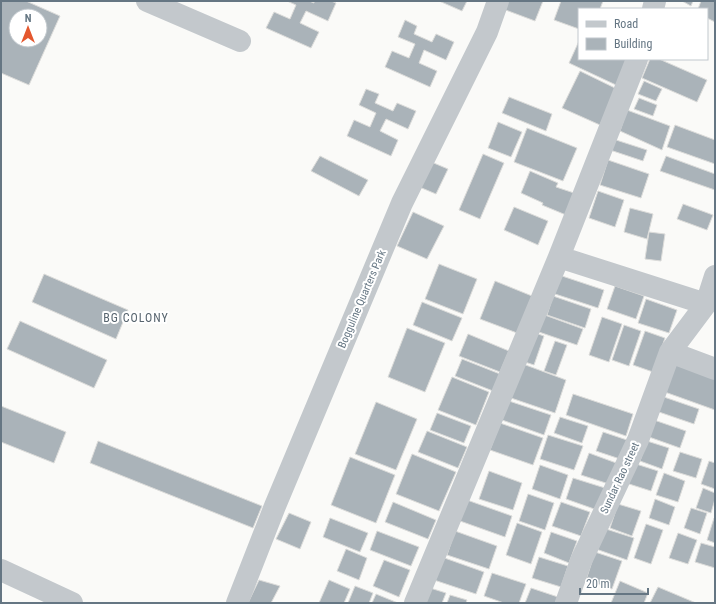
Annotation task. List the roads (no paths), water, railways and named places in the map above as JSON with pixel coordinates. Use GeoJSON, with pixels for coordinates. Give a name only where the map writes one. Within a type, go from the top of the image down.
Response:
{"type":"FeatureCollection","features":[{"type":"Feature","properties":{"kind":"street"},"geometry":{"type":"LineString","coordinates":[[147,1],[240,41]]}},
{"type":"Feature","properties":{"kind":"street","name":"Bogguline Quarters Park"},"geometry":{"type":"LineString","coordinates":[[237,603],[275,506],[402,203],[487,32],[498,1]]}},
{"type":"Feature","properties":{"kind":"street"},"geometry":{"type":"LineString","coordinates":[[415,603],[559,257],[638,60]]}},
{"type":"Feature","properties":{"kind":"street"},"geometry":{"type":"LineString","coordinates":[[559,257],[706,304]]}},
{"type":"Feature","properties":{"kind":"street","name":"Sundar Rao street"},"geometry":{"type":"LineString","coordinates":[[566,603],[582,561],[638,440],[670,352],[706,304],[715,276]]}},
{"type":"Feature","properties":{"kind":"street"},"geometry":{"type":"LineString","coordinates":[[670,352],[715,369]]}},
{"type":"Feature","properties":{"kind":"street"},"geometry":{"type":"LineString","coordinates":[[1,570],[72,603]]}},
{"type":"Feature","properties":{"kind":"district","name":"BG COLONY"},"geometry":{"type":"Point","coordinates":[136,318]}}]}
